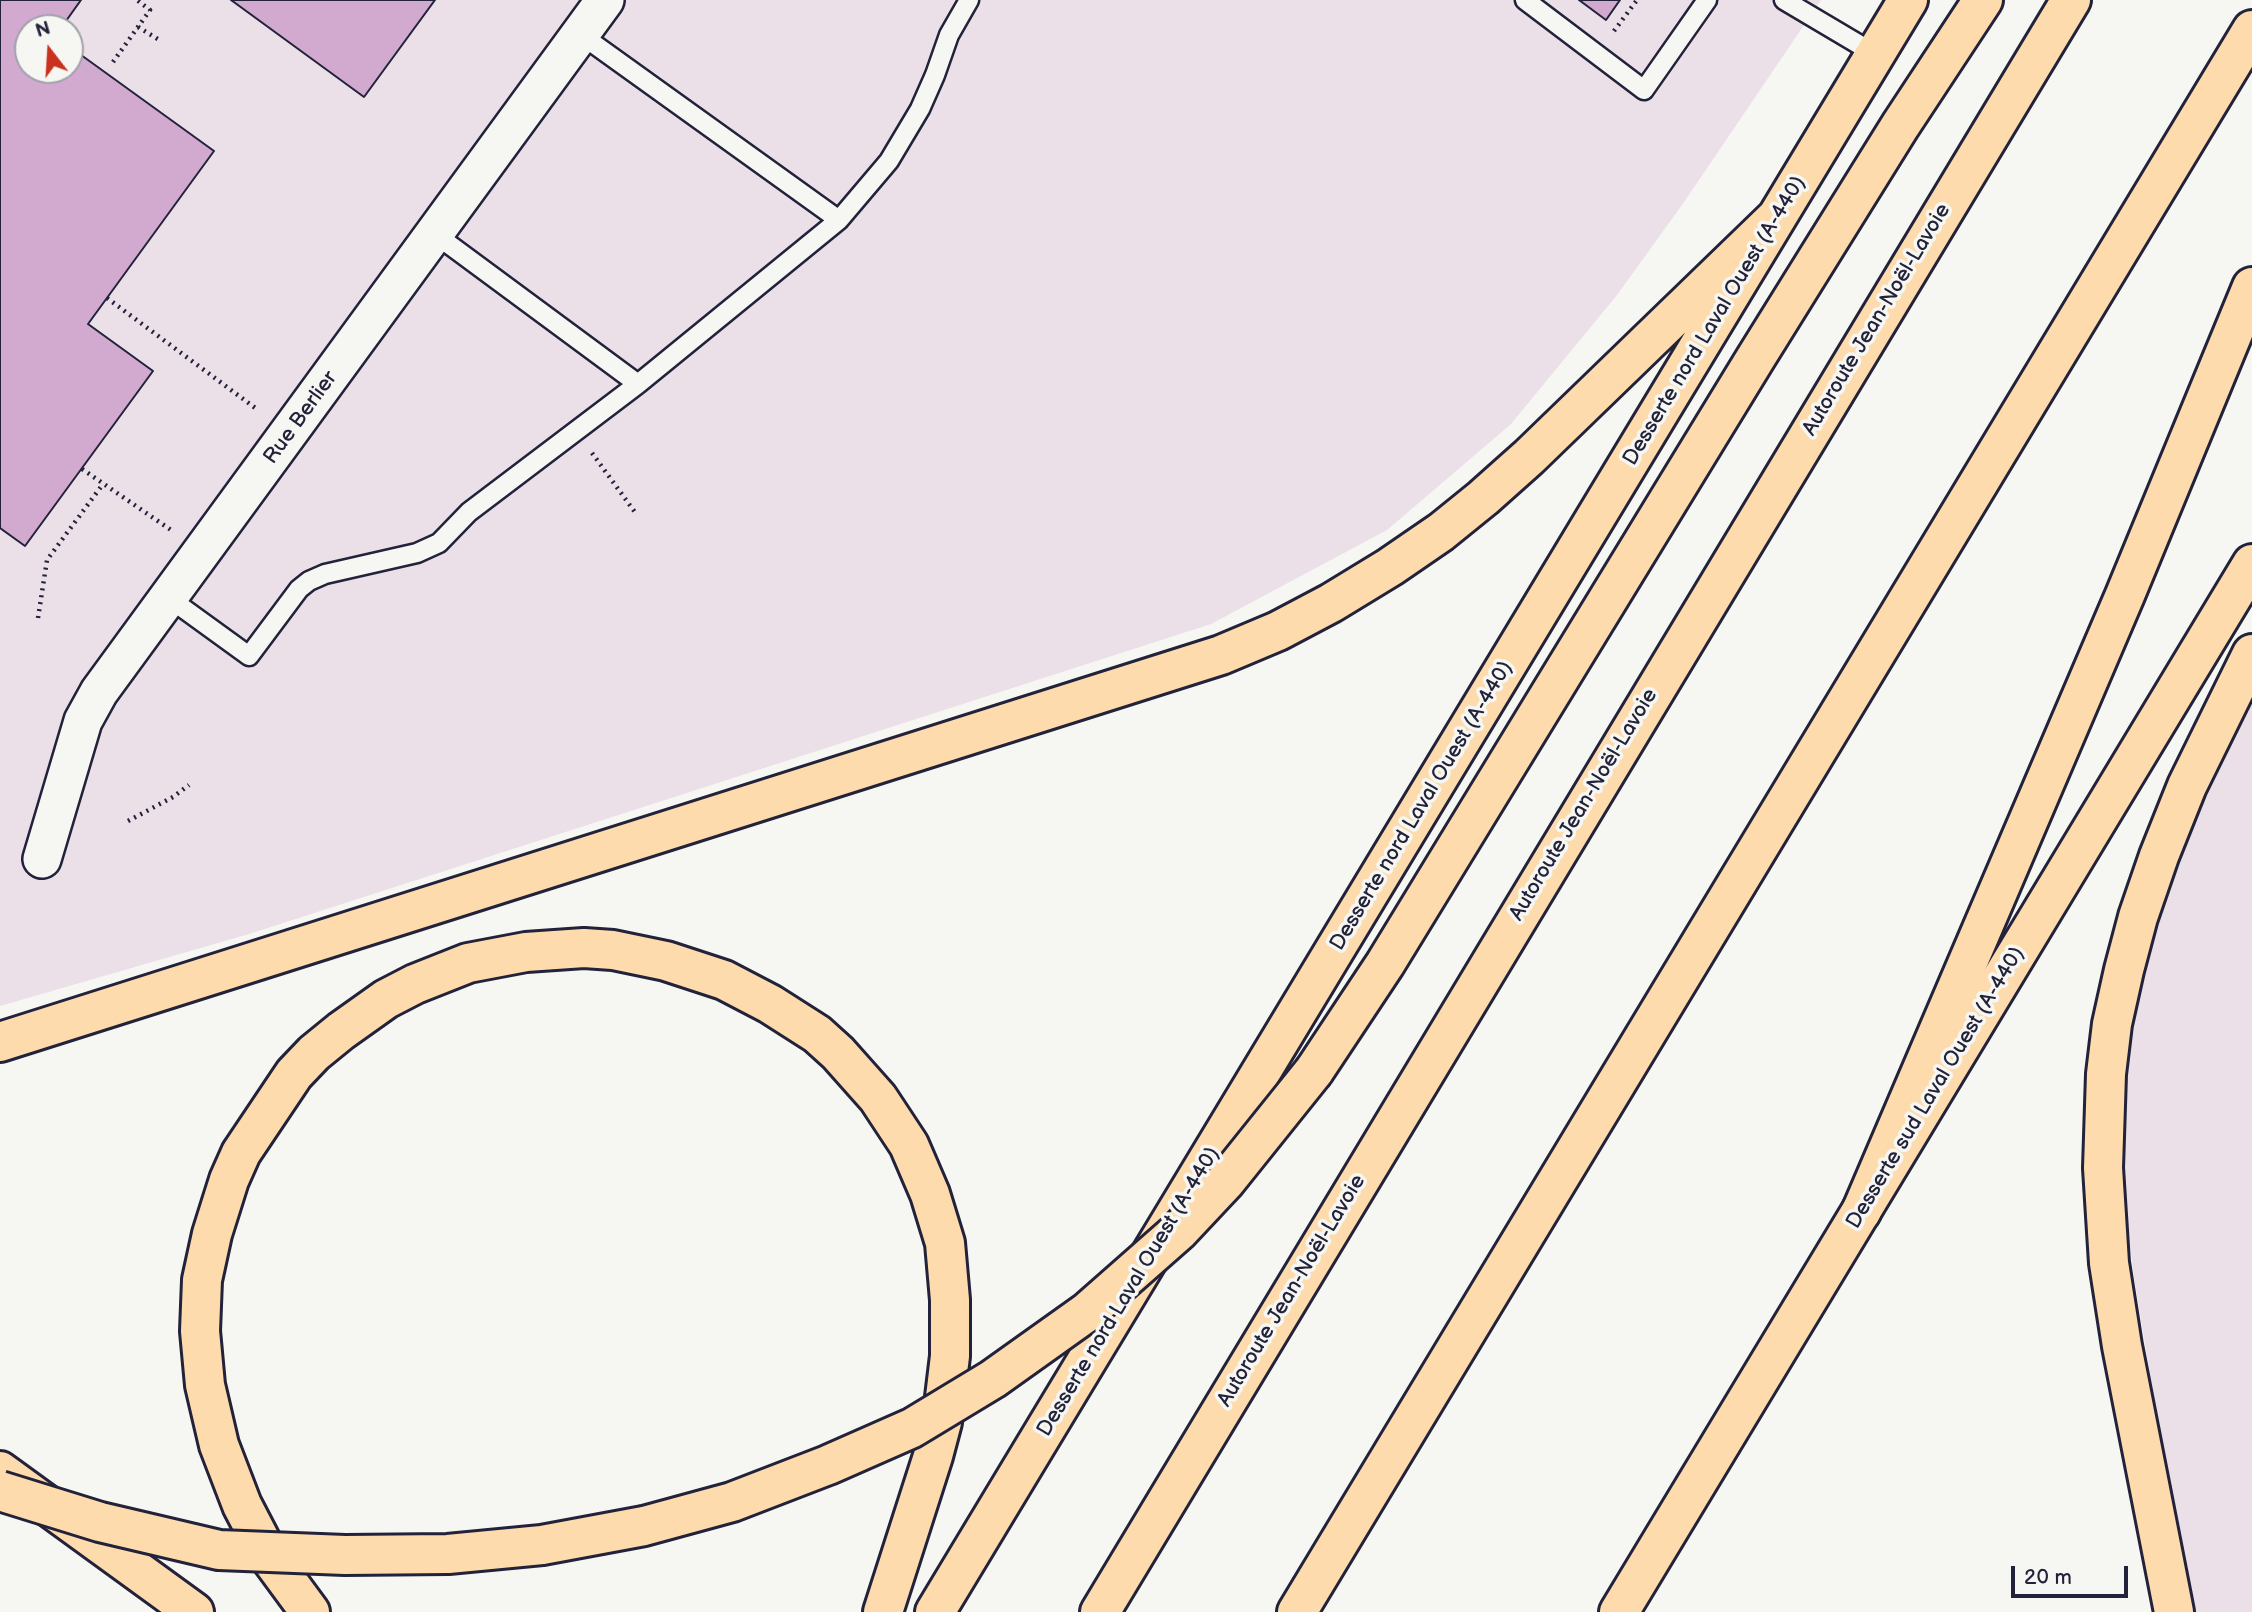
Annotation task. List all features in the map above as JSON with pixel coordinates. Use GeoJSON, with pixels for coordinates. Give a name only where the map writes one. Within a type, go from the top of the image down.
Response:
{"type":"FeatureCollection","features":[{"type":"Feature","properties":{"kind":"main road","name":"Desserte nord Laval Ouest (A-440)"},"geometry":{"type":"LineString","coordinates":[[935,1612],[1908,0]]}},
{"type":"Feature","properties":{"kind":"main road"},"geometry":{"type":"LineString","coordinates":[[0,1491],[100,1522],[219,1550],[345,1555],[448,1554],[542,1545],[644,1527],[732,1502],[828,1465],[912,1428],[993,1379],[1087,1312],[1179,1231],[1225,1182],[1314,1071],[1385,964],[1900,126],[1983,0]]}},
{"type":"Feature","properties":{"kind":"main road","name":"Autoroute Jean-Noël-Lavoie"},"geometry":{"type":"LineString","coordinates":[[1100,1612],[2071,0]]}},
{"type":"Feature","properties":{"kind":"main road"},"geometry":{"type":"LineString","coordinates":[[1297,1612],[2252,30]]}},
{"type":"Feature","properties":{"kind":"main road"},"geometry":{"type":"LineString","coordinates":[[0,1042],[1221,655],[1278,631],[1390,567],[1441,532],[1483,498],[1529,457],[1776,218]]}},
{"type":"Feature","properties":{"kind":"main road"},"geometry":{"type":"LineString","coordinates":[[1861,1212],[2125,595],[2252,287]]}},
{"type":"Feature","properties":{"kind":"main road","name":"Desserte sud Laval Ouest (A-440)"},"geometry":{"type":"LineString","coordinates":[[1619,1612],[2252,565]]}},
{"type":"Feature","properties":{"kind":"main road"},"geometry":{"type":"LineString","coordinates":[[2174,1612],[2116,1313],[2109,1263],[2103,1168],[2106,1074],[2112,1024],[2124,970],[2138,917],[2159,856],[2187,786],[2252,654]]}},
{"type":"Feature","properties":{"kind":"main road"},"geometry":{"type":"LineString","coordinates":[[310,1612],[268,1555],[242,1504],[219,1445],[205,1385],[200,1331],[202,1280],[212,1234],[229,1180],[241,1153],[294,1074],[314,1053],[363,1014],[415,984],[468,963],[557,948],[612,950],[641,955],[695,969],[748,991],[795,1019],[838,1053],[878,1098],[909,1145],[930,1194],[945,1243],[950,1300],[950,1356],[942,1422],[933,1457],[883,1612]]}},
{"type":"Feature","properties":{"kind":"main road"},"geometry":{"type":"LineString","coordinates":[[0,1471],[194,1612]]}},
{"type":"Feature","properties":{"kind":"street","name":"Rue Berlier"},"geometry":{"type":"LineString","coordinates":[[42,859],[83,721],[99,692],[605,0]]}},
{"type":"Feature","properties":{"kind":"lane"},"geometry":{"type":"LineString","coordinates":[[169,598],[249,656],[299,589],[309,581],[325,574],[417,552],[439,543],[469,512],[638,384],[839,220],[888,160],[920,109],[949,35],[969,0]]}},
{"type":"Feature","properties":{"kind":"lane"},"geometry":{"type":"LineString","coordinates":[[1525,0],[1644,90],[1707,0]]}},
{"type":"Feature","properties":{"kind":"lane"},"geometry":{"type":"LineString","coordinates":[[1784,0],[1875,54]]}},
{"type":"Feature","properties":{"kind":"lane"},"geometry":{"type":"LineString","coordinates":[[580,34],[839,220]]}},
{"type":"Feature","properties":{"kind":"lane"},"geometry":{"type":"LineString","coordinates":[[435,234],[638,384]]}},
{"type":"Feature","properties":{"kind":"path"},"geometry":{"type":"LineString","coordinates":[[113,62],[150,10],[136,0]]}},
{"type":"Feature","properties":{"kind":"path"},"geometry":{"type":"LineString","coordinates":[[1613,32],[1637,0]]}},
{"type":"Feature","properties":{"kind":"path"},"geometry":{"type":"LineString","coordinates":[[138,27],[161,41]]}},
{"type":"Feature","properties":{"kind":"path"},"geometry":{"type":"LineString","coordinates":[[107,298],[259,410]]}},
{"type":"Feature","properties":{"kind":"path"},"geometry":{"type":"LineString","coordinates":[[82,469],[173,532]]}},
{"type":"Feature","properties":{"kind":"path"},"geometry":{"type":"LineString","coordinates":[[605,471],[637,515]]}},
{"type":"Feature","properties":{"kind":"path"},"geometry":{"type":"LineString","coordinates":[[38,618],[47,560],[103,484]]}},
{"type":"Feature","properties":{"kind":"path"},"geometry":{"type":"LineString","coordinates":[[128,821],[173,797],[189,785]]}},
{"type":"Feature","properties":{"kind":"shaded area"},"geometry":{"type":"Polygon","coordinates":[[[0,0],[1821,0],[1682,205],[1617,295],[1511,424],[1387,530],[1211,624],[249,934],[0,1006],[0,0]]]}},
{"type":"Feature","properties":{"kind":"shaded area"},"geometry":{"type":"Polygon","coordinates":[[[2252,692],[2252,1612],[2194,1612],[2162,1448],[2134,1277],[2123,1188],[2119,1122],[2126,1056],[2140,981],[2160,904],[2186,825],[2252,692]]]}},
{"type":"Feature","properties":{"kind":"building"},"geometry":{"type":"Polygon","coordinates":[[[0,0],[81,0],[71,14],[14,14],[14,84],[84,84],[84,57],[214,151],[88,324],[153,371],[25,546],[0,528],[0,0]]]}},
{"type":"Feature","properties":{"kind":"building"},"geometry":{"type":"Polygon","coordinates":[[[231,0],[435,0],[364,97],[231,0]]]}},
{"type":"Feature","properties":{"kind":"building"},"geometry":{"type":"Polygon","coordinates":[[[1579,0],[1620,0],[1606,20],[1579,0]]]}}]}
